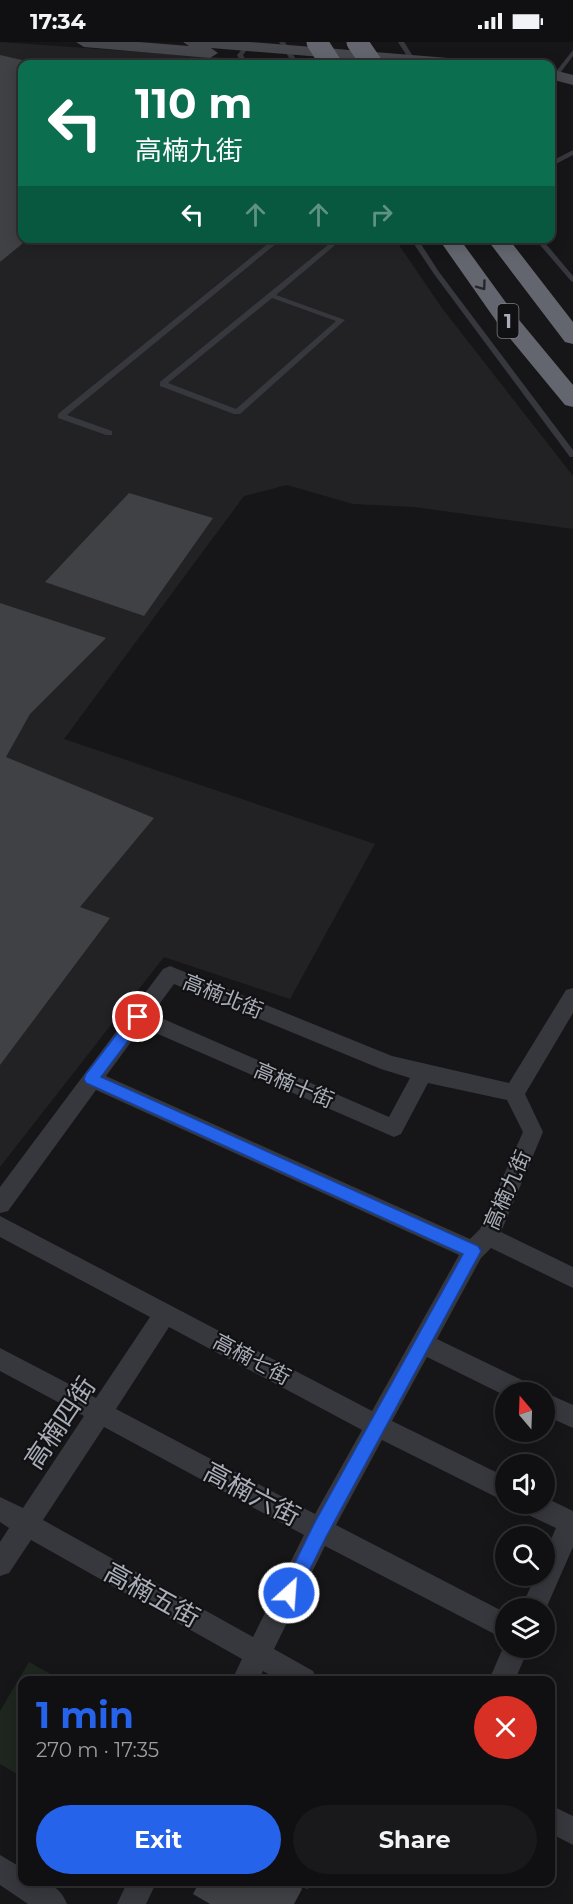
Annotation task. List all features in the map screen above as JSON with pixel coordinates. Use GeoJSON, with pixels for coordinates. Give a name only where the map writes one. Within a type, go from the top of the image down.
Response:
{"type":"FeatureCollection","features":[{"type":"Feature","properties":{"kind":"highway"},"geometry":{"type":"LineString","coordinates":[[317,42],[329,60]]}},
{"type":"Feature","properties":{"kind":"highway"},"geometry":{"type":"LineString","coordinates":[[357,42],[369,60]]}},
{"type":"Feature","properties":{"kind":"highway","name":"1"},"geometry":{"type":"LineString","coordinates":[[452,243],[507,320],[573,400]]}},
{"type":"Feature","properties":{"kind":"highway","name":"1"},"geometry":{"type":"LineString","coordinates":[[500,243],[573,337]]}},
{"type":"Feature","properties":{"kind":"street"},"geometry":{"type":"LineString","coordinates":[[84,42],[244,55],[289,54],[383,60]]}},
{"type":"Feature","properties":{"kind":"street"},"geometry":{"type":"LineString","coordinates":[[191,42],[244,55]]}},
{"type":"Feature","properties":{"kind":"street"},"geometry":{"type":"LineString","coordinates":[[289,54],[325,60]]}},
{"type":"Feature","properties":{"kind":"street"},"geometry":{"type":"LineString","coordinates":[[555,77],[573,80]]}},
{"type":"Feature","properties":{"kind":"street"},"geometry":{"type":"LineString","coordinates":[[555,79],[573,89]]}},
{"type":"Feature","properties":{"kind":"street","name":"高楠北街"},"geometry":{"type":"LineString","coordinates":[[0,1204],[170,974],[388,1063],[514,1093]]}},
{"type":"Feature","properties":{"kind":"street"},"geometry":{"type":"LineString","coordinates":[[514,1093],[573,996]]}},
{"type":"Feature","properties":{"kind":"street","name":"高楠十街"},"geometry":{"type":"LineString","coordinates":[[138,1017],[394,1128],[423,1073]]}},
{"type":"Feature","properties":{"kind":"street","name":"高楠九街"},"geometry":{"type":"LineString","coordinates":[[92,1079],[481,1243]]}},
{"type":"Feature","properties":{"kind":"street","name":"高楠九街"},"geometry":{"type":"LineString","coordinates":[[247,1676],[320,1530],[422,1343],[481,1243],[533,1132],[514,1093]]}},
{"type":"Feature","properties":{"kind":"street","name":"高楠七街"},"geometry":{"type":"LineString","coordinates":[[0,1226],[378,1426],[495,1484]]}},
{"type":"Feature","properties":{"kind":"street"},"geometry":{"type":"LineString","coordinates":[[481,1243],[573,1278]]}},
{"type":"Feature","properties":{"kind":"street","name":"高楠四街"},"geometry":{"type":"LineString","coordinates":[[0,1564],[166,1313]]}},
{"type":"Feature","properties":{"kind":"street"},"geometry":{"type":"LineString","coordinates":[[422,1343],[502,1382]]}},
{"type":"Feature","properties":{"kind":"street","name":"高楠六街"},"geometry":{"type":"LineString","coordinates":[[0,1359],[495,1621]]}},
{"type":"Feature","properties":{"kind":"street"},"geometry":{"type":"LineString","coordinates":[[555,1408],[573,1417]]}},
{"type":"Feature","properties":{"kind":"street","name":"高楠五街"},"geometry":{"type":"LineString","coordinates":[[0,1509],[297,1676]]}},
{"type":"Feature","properties":{"kind":"street"},"geometry":{"type":"LineString","coordinates":[[539,1598],[572,1524],[552,1514]]}},
{"type":"Feature","properties":{"kind":"street"},"geometry":{"type":"LineString","coordinates":[[503,1676],[511,1658]]}},
{"type":"Feature","properties":{"kind":"street"},"geometry":{"type":"LineString","coordinates":[[555,1821],[573,1831]]}},
{"type":"Feature","properties":{"kind":"street"},"geometry":{"type":"LineString","coordinates":[[0,1869],[18,1881]]}},
{"type":"Feature","properties":{"kind":"street"},"geometry":{"type":"LineString","coordinates":[[26,1886],[54,1904]]}},
{"type":"Feature","properties":{"kind":"street"},"geometry":{"type":"LineString","coordinates":[[131,1904],[140,1886]]}},
{"type":"Feature","properties":{"kind":"lane"},"geometry":{"type":"LineString","coordinates":[[401,42],[413,60]]}},
{"type":"Feature","properties":{"kind":"lane"},"geometry":{"type":"LineString","coordinates":[[555,73],[573,52]]}},
{"type":"Feature","properties":{"kind":"lane"},"geometry":{"type":"LineString","coordinates":[[555,162],[573,152]]}},
{"type":"Feature","properties":{"kind":"lane"},"geometry":{"type":"LineString","coordinates":[[109,433],[61,416],[274,243]]}},
{"type":"Feature","properties":{"kind":"lane"},"geometry":{"type":"LineString","coordinates":[[272,296],[341,320],[237,412],[163,384],[272,296],[333,243]]}},
{"type":"Feature","properties":{"kind":"lane"},"geometry":{"type":"LineString","coordinates":[[416,243],[436,273],[573,455]]}},
{"type":"Feature","properties":{"kind":"lane"},"geometry":{"type":"LineString","coordinates":[[541,243],[573,280]]}},
{"type":"Feature","properties":{"kind":"shaded area"},"geometry":{"type":"Polygon","coordinates":[[[0,42],[227,58],[228,60],[18,60],[18,243],[398,243],[442,308],[573,476],[573,529],[414,507],[353,504],[287,485],[244,496],[64,739],[375,844],[290,999],[164,957],[0,1167],[0,42]]]}},
{"type":"Feature","properties":{"kind":"shaded area"},"geometry":{"type":"Polygon","coordinates":[[[29,1662],[54,1676],[21,1676],[29,1662]]]}},
{"type":"Feature","properties":{"kind":"shaded area"},"geometry":{"type":"Polygon","coordinates":[[[18,1681],[18,1775],[0,1764],[0,1711],[18,1681]]]}},
{"type":"Feature","properties":{"kind":"building"},"geometry":{"type":"Polygon","coordinates":[[[0,55],[22,60],[18,60],[18,243],[22,244],[0,262],[0,55]]]}},
{"type":"Feature","properties":{"kind":"building"},"geometry":{"type":"Polygon","coordinates":[[[129,493],[213,518],[144,616],[45,582],[129,493]]]}},
{"type":"Feature","properties":{"kind":"building"},"geometry":{"type":"Polygon","coordinates":[[[0,603],[106,638],[30,714],[6,757],[154,818],[80,907],[110,918],[0,1065],[0,603]]]}},
{"type":"Feature","properties":{"kind":"building"},"geometry":{"type":"Polygon","coordinates":[[[197,1886],[300,1886],[302,1889],[294,1904],[210,1904],[193,1894],[197,1886]]]}},
{"type":"Feature","properties":{"kind":"route"},"geometry":{"type":"LineString","coordinates":[[138,1017],[92,1079],[473,1251],[320,1530],[289,1593]]}}]}
